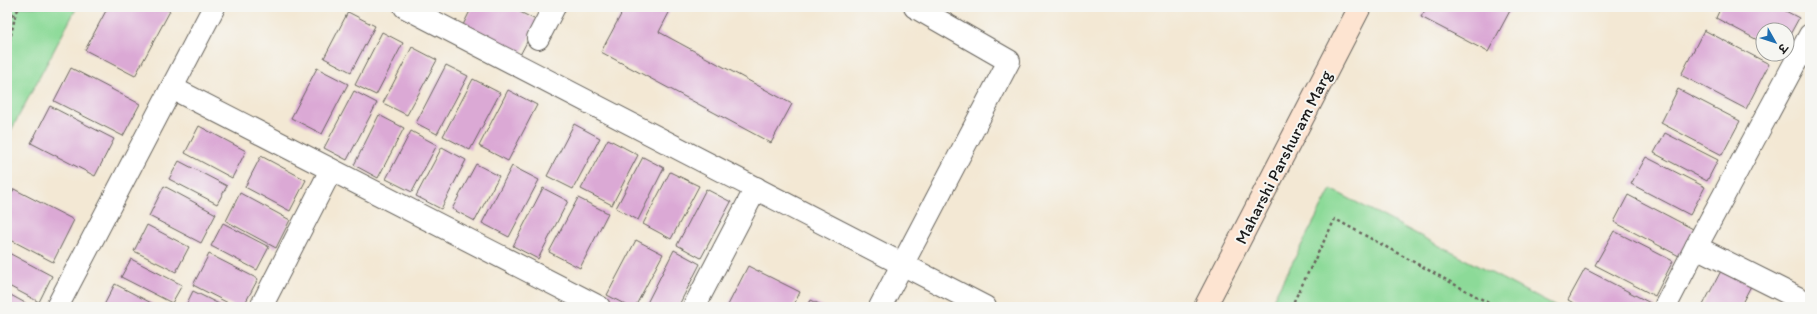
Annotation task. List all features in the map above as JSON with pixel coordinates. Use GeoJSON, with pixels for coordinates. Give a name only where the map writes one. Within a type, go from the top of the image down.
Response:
{"type":"FeatureCollection","features":[{"type":"Feature","properties":{"kind":"street"},"geometry":{"type":"LineString","coordinates":[[57,307],[214,7]]}},
{"type":"Feature","properties":{"kind":"street"},"geometry":{"type":"LineString","coordinates":[[405,7],[440,15],[756,188],[985,307]]}},
{"type":"Feature","properties":{"kind":"street"},"geometry":{"type":"LineString","coordinates":[[538,38],[554,7]]}},
{"type":"Feature","properties":{"kind":"street"},"geometry":{"type":"LineString","coordinates":[[880,307],[1009,61],[915,7]]}},
{"type":"Feature","properties":{"kind":"street","name":"Maharshi Parshuram Marg"},"geometry":{"type":"LineString","coordinates":[[1205,307],[1360,7]]}},
{"type":"Feature","properties":{"kind":"street"},"geometry":{"type":"LineString","coordinates":[[1665,307],[1810,35]]}},
{"type":"Feature","properties":{"kind":"street"},"geometry":{"type":"LineString","coordinates":[[172,88],[599,307]]}},
{"type":"Feature","properties":{"kind":"street"},"geometry":{"type":"LineString","coordinates":[[261,307],[332,170]]}},
{"type":"Feature","properties":{"kind":"street"},"geometry":{"type":"LineString","coordinates":[[694,307],[756,188]]}},
{"type":"Feature","properties":{"kind":"street"},"geometry":{"type":"LineString","coordinates":[[1696,247],[1809,300]]}},
{"type":"Feature","properties":{"kind":"path"},"geometry":{"type":"LineString","coordinates":[[7,19],[22,7]]}},
{"type":"Feature","properties":{"kind":"path"},"geometry":{"type":"LineString","coordinates":[[7,53],[16,12]]}},
{"type":"Feature","properties":{"kind":"path"},"geometry":{"type":"LineString","coordinates":[[1291,307],[1335,220],[1496,307]]}},
{"type":"Feature","properties":{"kind":"green space"},"geometry":{"type":"Polygon","coordinates":[[[7,7],[77,7],[7,138],[7,7]]]}},
{"type":"Feature","properties":{"kind":"green space"},"geometry":{"type":"Polygon","coordinates":[[[1331,189],[1556,307],[1269,307],[1331,189]]]}},
{"type":"Feature","properties":{"kind":"building"},"geometry":{"type":"Polygon","coordinates":[[[108,7],[162,7],[170,11],[135,76],[85,50],[108,7]]]}},
{"type":"Feature","properties":{"kind":"building"},"geometry":{"type":"Polygon","coordinates":[[[472,7],[510,7],[538,21],[519,57],[462,27],[472,7]]]}},
{"type":"Feature","properties":{"kind":"building"},"geometry":{"type":"Polygon","coordinates":[[[625,7],[672,7],[659,32],[792,104],[771,143],[601,52],[625,7]]]}},
{"type":"Feature","properties":{"kind":"building"},"geometry":{"type":"Polygon","coordinates":[[[1427,7],[1512,7],[1488,52],[1421,17],[1427,7]]]}},
{"type":"Feature","properties":{"kind":"building"},"geometry":{"type":"Polygon","coordinates":[[[1721,7],[1778,7],[1799,18],[1795,25],[1795,22],[1755,22],[1755,39],[1716,18],[1721,7]]]}},
{"type":"Feature","properties":{"kind":"building"},"geometry":{"type":"Polygon","coordinates":[[[348,12],[375,26],[351,72],[324,58],[348,12]]]}},
{"type":"Feature","properties":{"kind":"building"},"geometry":{"type":"Polygon","coordinates":[[[1704,30],[1755,57],[1755,62],[1765,62],[1769,64],[1746,109],[1681,75],[1704,30]]]}},
{"type":"Feature","properties":{"kind":"building"},"geometry":{"type":"Polygon","coordinates":[[[382,32],[403,43],[376,95],[355,85],[382,32]]]}},
{"type":"Feature","properties":{"kind":"building"},"geometry":{"type":"Polygon","coordinates":[[[412,47],[437,60],[407,115],[383,103],[412,47]]]}},
{"type":"Feature","properties":{"kind":"building"},"geometry":{"type":"Polygon","coordinates":[[[446,65],[468,76],[437,134],[416,123],[446,65]]]}},
{"type":"Feature","properties":{"kind":"building"},"geometry":{"type":"Polygon","coordinates":[[[71,68],[140,104],[123,136],[54,101],[71,68]]]}},
{"type":"Feature","properties":{"kind":"building"},"geometry":{"type":"Polygon","coordinates":[[[317,68],[348,84],[322,134],[291,118],[317,68]]]}},
{"type":"Feature","properties":{"kind":"building"},"geometry":{"type":"Polygon","coordinates":[[[473,79],[500,93],[470,150],[443,136],[473,79]]]}},
{"type":"Feature","properties":{"kind":"building"},"geometry":{"type":"Polygon","coordinates":[[[1678,89],[1740,121],[1722,155],[1661,123],[1678,89]]]}},
{"type":"Feature","properties":{"kind":"building"},"geometry":{"type":"Polygon","coordinates":[[[508,90],[537,105],[508,161],[479,146],[508,90]]]}},
{"type":"Feature","properties":{"kind":"building"},"geometry":{"type":"Polygon","coordinates":[[[354,91],[377,103],[347,160],[324,148],[354,91]]]}},
{"type":"Feature","properties":{"kind":"building"},"geometry":{"type":"Polygon","coordinates":[[[50,106],[114,139],[95,176],[31,143],[50,106]]]}},
{"type":"Feature","properties":{"kind":"building"},"geometry":{"type":"Polygon","coordinates":[[[379,115],[404,128],[378,178],[354,165],[379,115]]]}},
{"type":"Feature","properties":{"kind":"building"},"geometry":{"type":"Polygon","coordinates":[[[574,124],[600,138],[573,189],[547,176],[574,124]]]}},
{"type":"Feature","properties":{"kind":"building"},"geometry":{"type":"Polygon","coordinates":[[[199,126],[246,151],[232,178],[185,153],[199,126]]]}},
{"type":"Feature","properties":{"kind":"building"},"geometry":{"type":"Polygon","coordinates":[[[411,131],[437,145],[412,192],[386,179],[411,131]]]}},
{"type":"Feature","properties":{"kind":"building"},"geometry":{"type":"Polygon","coordinates":[[[1665,133],[1718,160],[1707,181],[1654,153],[1665,133]]]}},
{"type":"Feature","properties":{"kind":"building"},"geometry":{"type":"Polygon","coordinates":[[[608,139],[638,155],[612,205],[581,189],[608,139]]]}},
{"type":"Feature","properties":{"kind":"building"},"geometry":{"type":"Polygon","coordinates":[[[442,147],[466,160],[441,209],[416,196],[442,147]]]}},
{"type":"Feature","properties":{"kind":"building"},"geometry":{"type":"Polygon","coordinates":[[[261,156],[306,180],[290,211],[245,187],[261,156]]]}},
{"type":"Feature","properties":{"kind":"building"},"geometry":{"type":"Polygon","coordinates":[[[643,157],[664,168],[638,220],[616,208],[643,157]]]}},
{"type":"Feature","properties":{"kind":"building"},"geometry":{"type":"Polygon","coordinates":[[[1646,157],[1705,187],[1690,215],[1631,184],[1646,157]]]}},
{"type":"Feature","properties":{"kind":"building"},"geometry":{"type":"Polygon","coordinates":[[[179,161],[227,186],[217,204],[169,179],[179,161]]]}},
{"type":"Feature","properties":{"kind":"building"},"geometry":{"type":"Polygon","coordinates":[[[476,164],[499,176],[475,221],[452,209],[476,164]]]}},
{"type":"Feature","properties":{"kind":"building"},"geometry":{"type":"Polygon","coordinates":[[[512,166],[539,180],[509,237],[482,223],[512,166]]]}},
{"type":"Feature","properties":{"kind":"building"},"geometry":{"type":"Polygon","coordinates":[[[670,172],[699,186],[671,239],[643,224],[670,172]]]}},
{"type":"Feature","properties":{"kind":"building"},"geometry":{"type":"Polygon","coordinates":[[[164,186],[216,214],[201,243],[149,216],[164,186]]]}},
{"type":"Feature","properties":{"kind":"building"},"geometry":{"type":"Polygon","coordinates":[[[543,188],[568,201],[538,259],[513,246],[543,188]]]}},
{"type":"Feature","properties":{"kind":"building"},"geometry":{"type":"Polygon","coordinates":[[[14,189],[74,220],[53,262],[7,238],[7,202],[14,189]]]}},
{"type":"Feature","properties":{"kind":"building"},"geometry":{"type":"Polygon","coordinates":[[[706,189],[731,202],[701,258],[677,245],[706,189]]]}},
{"type":"Feature","properties":{"kind":"building"},"geometry":{"type":"Polygon","coordinates":[[[240,193],[290,220],[276,248],[226,221],[240,193]]]}},
{"type":"Feature","properties":{"kind":"building"},"geometry":{"type":"Polygon","coordinates":[[[1628,195],[1695,230],[1681,257],[1614,222],[1628,195]]]}},
{"type":"Feature","properties":{"kind":"building"},"geometry":{"type":"Polygon","coordinates":[[[578,198],[608,213],[580,268],[549,252],[578,198]]]}},
{"type":"Feature","properties":{"kind":"building"},"geometry":{"type":"Polygon","coordinates":[[[223,223],[269,247],[257,270],[211,246],[223,223]]]}},
{"type":"Feature","properties":{"kind":"building"},"geometry":{"type":"Polygon","coordinates":[[[147,225],[189,247],[176,272],[134,251],[147,225]]]}},
{"type":"Feature","properties":{"kind":"building"},"geometry":{"type":"Polygon","coordinates":[[[1614,231],[1673,261],[1655,296],[1595,265],[1614,231]]]}},
{"type":"Feature","properties":{"kind":"building"},"geometry":{"type":"Polygon","coordinates":[[[636,240],[663,254],[635,307],[630,307],[607,295],[636,240]]]}},
{"type":"Feature","properties":{"kind":"building"},"geometry":{"type":"Polygon","coordinates":[[[674,250],[700,264],[678,307],[645,307],[674,250]]]}},
{"type":"Feature","properties":{"kind":"building"},"geometry":{"type":"Polygon","coordinates":[[[7,252],[52,276],[39,302],[7,285],[7,252]]]}},
{"type":"Feature","properties":{"kind":"building"},"geometry":{"type":"Polygon","coordinates":[[[209,254],[258,279],[243,307],[236,307],[193,285],[209,254]]]}},
{"type":"Feature","properties":{"kind":"building"},"geometry":{"type":"Polygon","coordinates":[[[131,259],[182,285],[172,303],[121,277],[131,259]]]}},
{"type":"Feature","properties":{"kind":"building"},"geometry":{"type":"Polygon","coordinates":[[[748,266],[800,292],[793,307],[727,307],[748,266]]]}},
{"type":"Feature","properties":{"kind":"building"},"geometry":{"type":"Polygon","coordinates":[[[1585,269],[1656,307],[1581,307],[1568,300],[1585,269]]]}},
{"type":"Feature","properties":{"kind":"building"},"geometry":{"type":"Polygon","coordinates":[[[1722,269],[1752,284],[1740,307],[1702,307],[1722,269]]]}},
{"type":"Feature","properties":{"kind":"building"},"geometry":{"type":"Polygon","coordinates":[[[115,284],[159,307],[103,307],[115,284]]]}},
{"type":"Feature","properties":{"kind":"building"},"geometry":{"type":"Polygon","coordinates":[[[193,291],[225,307],[185,307],[193,291]]]}},
{"type":"Feature","properties":{"kind":"building"},"geometry":{"type":"Polygon","coordinates":[[[7,293],[29,305],[28,307],[7,307],[7,293]]]}},
{"type":"Feature","properties":{"kind":"building"},"geometry":{"type":"Polygon","coordinates":[[[811,300],[825,307],[807,307],[811,300]]]}}]}
